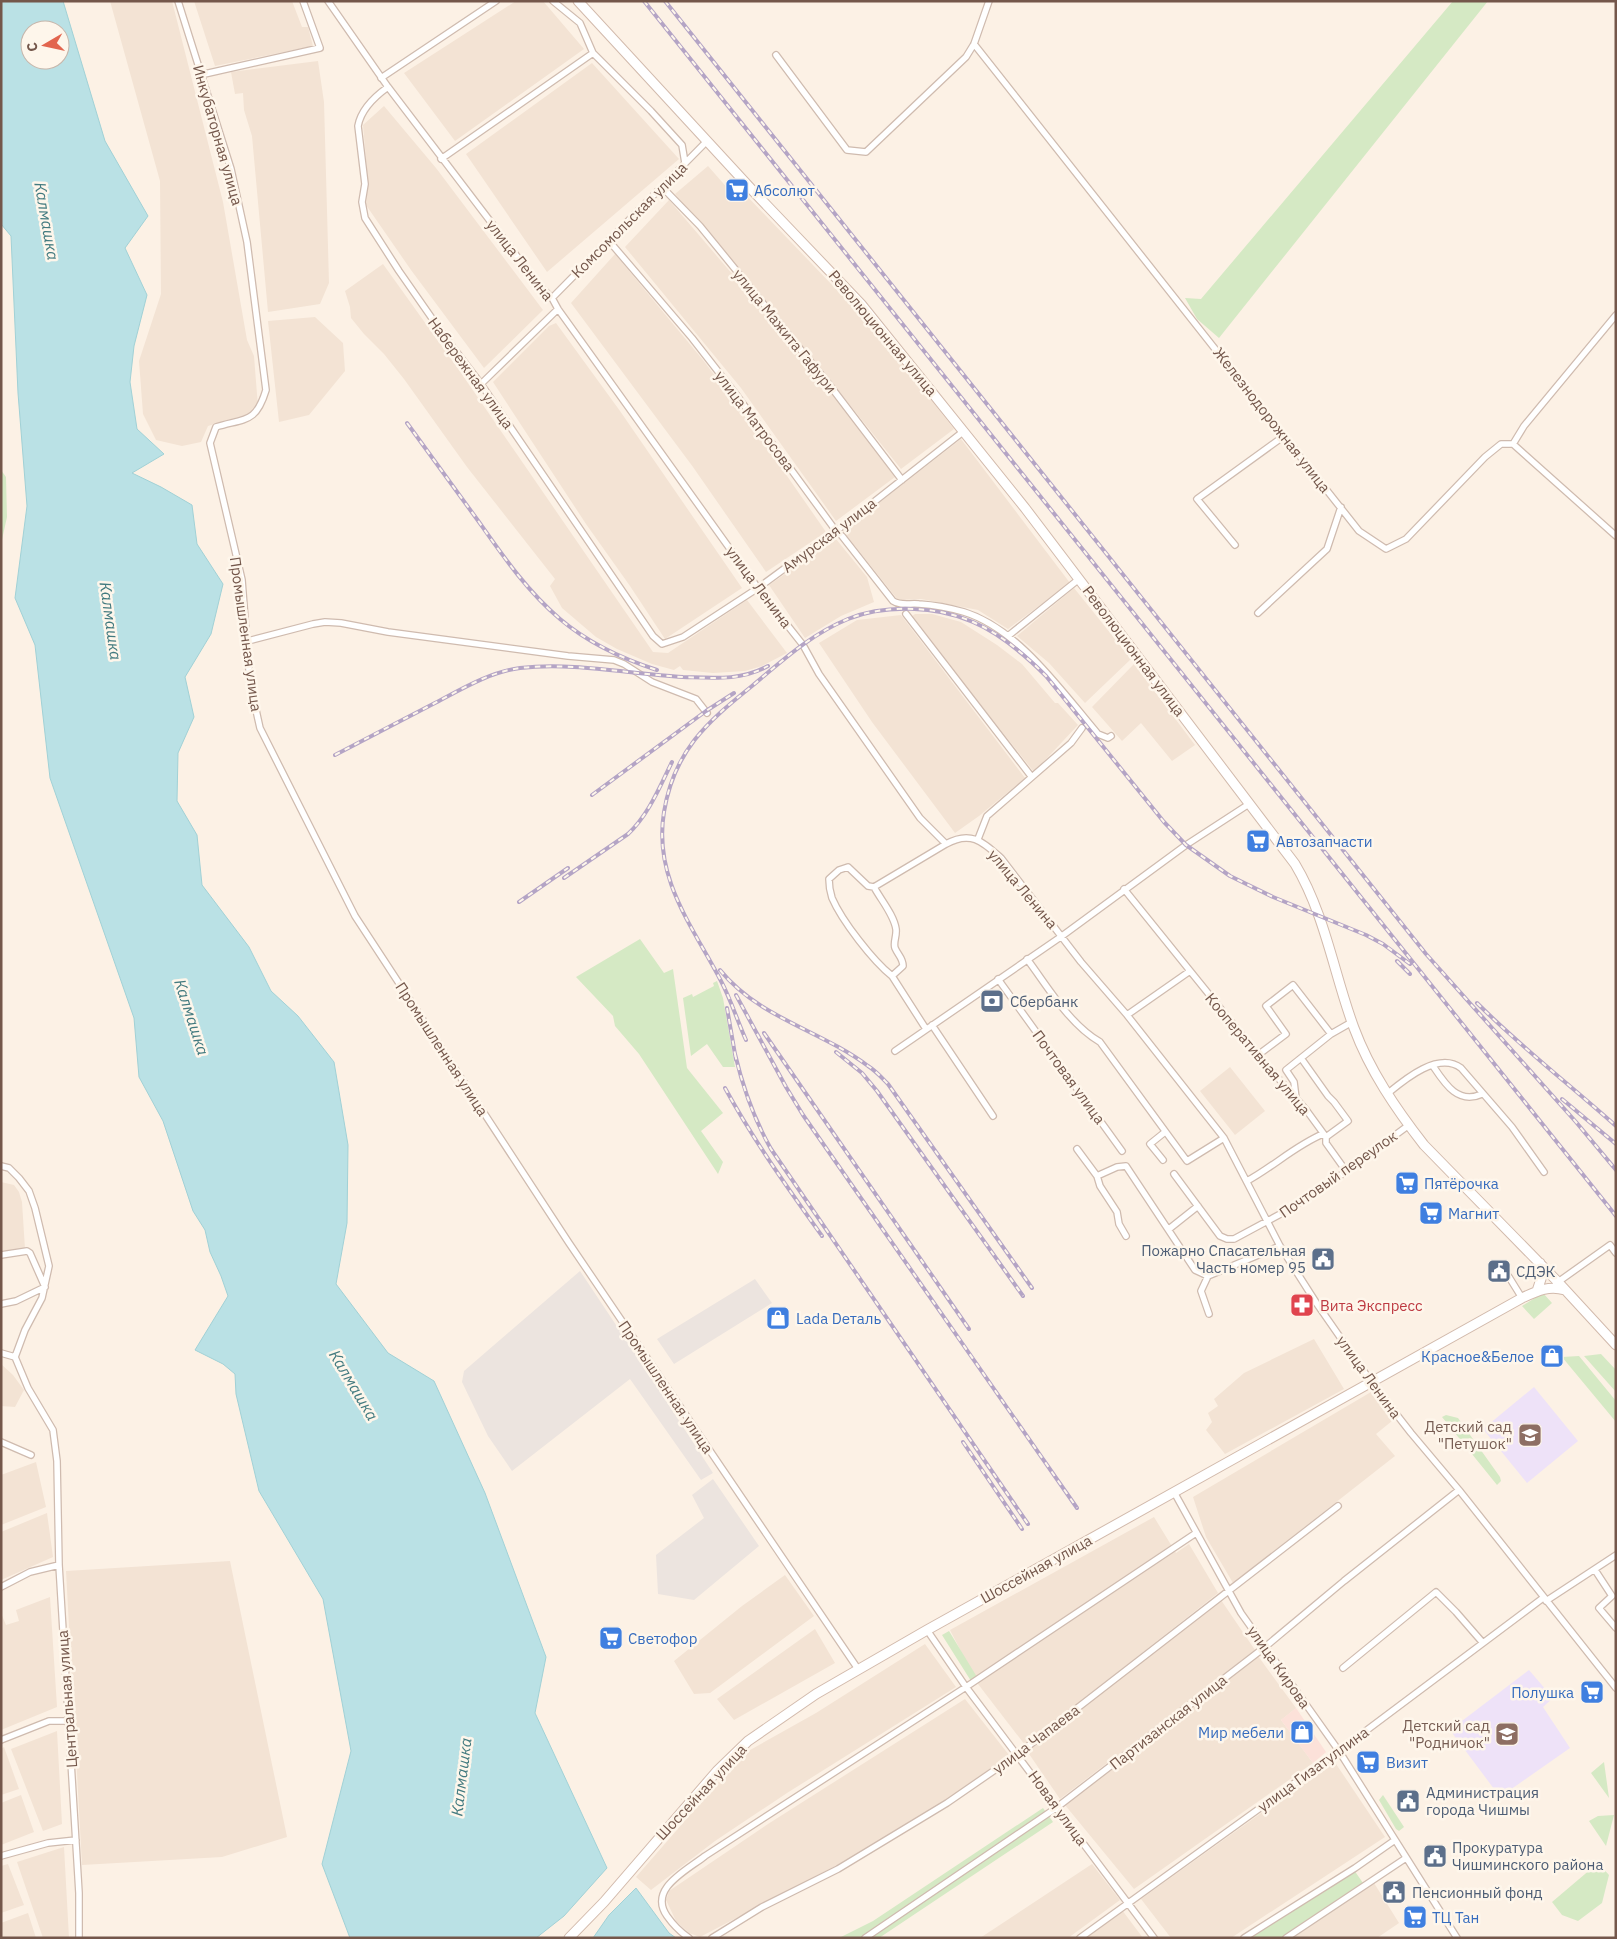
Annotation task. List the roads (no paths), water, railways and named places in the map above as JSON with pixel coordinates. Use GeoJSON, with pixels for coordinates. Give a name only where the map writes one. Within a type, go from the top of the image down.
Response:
{"type":"FeatureCollection","features":[{"type":"Feature","properties":{"kind":"main road","name":"Революционная улица"},"geometry":{"type":"LineString","coordinates":[[578,1],[861,304],[964,430],[1286,851],[1304,879],[1318,914],[1352,1022],[1386,1094],[1424,1145],[1540,1263],[1616,1345]]}},
{"type":"Feature","properties":{"kind":"main road"},"geometry":{"type":"LineString","coordinates":[[1537,1291],[1542,1276],[1540,1263]]}},
{"type":"Feature","properties":{"kind":"main road","name":"Шоссейная улица"},"geometry":{"type":"LineString","coordinates":[[569,1938],[604,1902],[717,1770],[748,1741],[816,1694],[927,1630],[1522,1298],[1537,1291],[1553,1287],[1565,1290]]}},
{"type":"Feature","properties":{"kind":"street","name":"Инкубаторная улица"},"geometry":{"type":"LineString","coordinates":[[178,1],[231,169],[247,242],[266,390]]}},
{"type":"Feature","properties":{"kind":"street"},"geometry":{"type":"LineString","coordinates":[[200,75],[320,48],[303,1]]}},
{"type":"Feature","properties":{"kind":"street","name":"улица Ленина"},"geometry":{"type":"LineString","coordinates":[[328,1],[381,78],[441,159],[538,284],[552,298],[758,588],[803,645],[819,674],[920,818],[946,844],[960,839],[978,839],[1001,858],[1081,962],[1127,1016],[1224,1138],[1280,1246],[1317,1304],[1372,1383],[1616,1688]]}},
{"type":"Feature","properties":{"kind":"street"},"geometry":{"type":"LineString","coordinates":[[381,78],[496,1]]}},
{"type":"Feature","properties":{"kind":"street"},"geometry":{"type":"LineString","coordinates":[[553,1],[580,23],[593,53],[682,145],[685,163]]}},
{"type":"Feature","properties":{"kind":"street"},"geometry":{"type":"LineString","coordinates":[[776,55],[847,150],[866,152],[966,57],[974,44],[989,1]]}},
{"type":"Feature","properties":{"kind":"street","name":"Железнодорожная улица"},"geometry":{"type":"LineString","coordinates":[[974,44],[1359,531],[1386,549],[1406,539],[1485,457],[1501,444],[1512,444]]}},
{"type":"Feature","properties":{"kind":"street"},"geometry":{"type":"LineString","coordinates":[[441,159],[593,53]]}},
{"type":"Feature","properties":{"kind":"street","name":"Набережная улица"},"geometry":{"type":"LineString","coordinates":[[388,87],[369,104],[360,116],[358,126],[365,184],[362,202],[365,218],[440,330],[481,384],[600,559],[654,636],[662,644]]}},
{"type":"Feature","properties":{"kind":"street","name":"Комсомольская улица"},"geometry":{"type":"LineString","coordinates":[[552,298],[707,141]]}},
{"type":"Feature","properties":{"kind":"street","name":"улица Мажита Гафури"},"geometry":{"type":"LineString","coordinates":[[662,187],[700,226],[828,383],[902,480]]}},
{"type":"Feature","properties":{"kind":"street","name":"улица Матросова"},"geometry":{"type":"LineString","coordinates":[[609,241],[704,353],[836,531],[893,601],[897,604],[918,604],[964,612],[1008,636]]}},
{"type":"Feature","properties":{"kind":"street"},"geometry":{"type":"LineString","coordinates":[[481,384],[558,309]]}},
{"type":"Feature","properties":{"kind":"street"},"geometry":{"type":"LineString","coordinates":[[1616,315],[1524,426],[1512,444],[1616,536]]}},
{"type":"Feature","properties":{"kind":"street","name":"Промышленная улица"},"geometry":{"type":"LineString","coordinates":[[266,390],[260,408],[253,416],[216,427],[210,443],[242,580],[250,683],[260,728],[356,916],[569,1243],[858,1669]]}},
{"type":"Feature","properties":{"kind":"street","name":"Амурская улица"},"geometry":{"type":"LineString","coordinates":[[662,644],[683,637],[758,588],[836,531],[964,430]]}},
{"type":"Feature","properties":{"kind":"street"},"geometry":{"type":"LineString","coordinates":[[1235,545],[1197,499],[1284,436]]}},
{"type":"Feature","properties":{"kind":"street"},"geometry":{"type":"LineString","coordinates":[[1258,613],[1327,549],[1341,508]]}},
{"type":"Feature","properties":{"kind":"street"},"geometry":{"type":"LineString","coordinates":[[1079,579],[1008,636],[1036,662],[1098,734],[1108,738],[1110,736]]}},
{"type":"Feature","properties":{"kind":"street"},"geometry":{"type":"LineString","coordinates":[[906,614],[1032,776]]}},
{"type":"Feature","properties":{"kind":"street"},"geometry":{"type":"LineString","coordinates":[[248,641],[312,624],[334,622],[393,633],[614,660],[624,664],[652,682],[696,699],[707,712]]}},
{"type":"Feature","properties":{"kind":"street"},"geometry":{"type":"LineString","coordinates":[[978,839],[987,816],[1071,743],[1082,728]]}},
{"type":"Feature","properties":{"kind":"street"},"geometry":{"type":"LineString","coordinates":[[895,1051],[1062,936],[1124,889],[1249,804]]}},
{"type":"Feature","properties":{"kind":"street"},"geometry":{"type":"LineString","coordinates":[[926,1029],[892,976],[878,963],[851,928],[832,898],[828,879],[840,870],[848,867],[868,886],[874,887],[946,844]]}},
{"type":"Feature","properties":{"kind":"street"},"geometry":{"type":"LineString","coordinates":[[874,887],[893,920],[896,930],[895,948],[903,960],[903,966],[894,972],[892,976]]}},
{"type":"Feature","properties":{"kind":"street","name":"Кооперативная улица"},"geometry":{"type":"LineString","coordinates":[[1124,889],[1258,1055],[1296,1098],[1324,1135],[1348,1121],[1302,1058]]}},
{"type":"Feature","properties":{"kind":"street"},"geometry":{"type":"LineString","coordinates":[[1027,959],[1059,1003],[1089,1035],[1100,1042],[1187,1160],[1224,1138]]}},
{"type":"Feature","properties":{"kind":"street"},"geometry":{"type":"LineString","coordinates":[[1127,1016],[1190,971]]}},
{"type":"Feature","properties":{"kind":"street","name":"Почтовая улица"},"geometry":{"type":"LineString","coordinates":[[998,979],[1122,1151]]}},
{"type":"Feature","properties":{"kind":"street"},"geometry":{"type":"LineString","coordinates":[[1258,1055],[1286,1034],[1266,1006],[1293,985],[1331,1034]]}},
{"type":"Feature","properties":{"kind":"street"},"geometry":{"type":"LineString","coordinates":[[1296,1098],[1294,1082],[1286,1070],[1331,1034],[1352,1022]]}},
{"type":"Feature","properties":{"kind":"street"},"geometry":{"type":"LineString","coordinates":[[932,1025],[993,1116]]}},
{"type":"Feature","properties":{"kind":"street"},"geometry":{"type":"LineString","coordinates":[[1386,1094],[1412,1075],[1443,1063],[1455,1064],[1512,1127],[1544,1172]]}},
{"type":"Feature","properties":{"kind":"street"},"geometry":{"type":"LineString","coordinates":[[1433,1066],[1454,1093],[1473,1098],[1482,1094]]}},
{"type":"Feature","properties":{"kind":"street","name":"Почтовый переулок"},"geometry":{"type":"LineString","coordinates":[[1198,1206],[1220,1236],[1227,1240],[1234,1239],[1267,1222],[1323,1188],[1409,1126]]}},
{"type":"Feature","properties":{"kind":"street"},"geometry":{"type":"LineString","coordinates":[[1163,1160],[1150,1144],[1165,1132]]}},
{"type":"Feature","properties":{"kind":"street"},"geometry":{"type":"LineString","coordinates":[[1247,1181],[1265,1171],[1307,1140],[1324,1135],[1326,1143],[1346,1170]]}},
{"type":"Feature","properties":{"kind":"street"},"geometry":{"type":"LineString","coordinates":[[1076,1149],[1097,1176],[1100,1186],[1117,1212],[1119,1224],[1126,1236]]}},
{"type":"Feature","properties":{"kind":"street"},"geometry":{"type":"LineString","coordinates":[[1,1166],[9,1168],[28,1191],[35,1208],[49,1266],[42,1298],[25,1330],[15,1357],[1,1353]]}},
{"type":"Feature","properties":{"kind":"street"},"geometry":{"type":"LineString","coordinates":[[1097,1176],[1117,1167],[1126,1166],[1195,1270],[1208,1276],[1280,1246]]}},
{"type":"Feature","properties":{"kind":"street"},"geometry":{"type":"LineString","coordinates":[[1169,1229],[1198,1206],[1174,1174]]}},
{"type":"Feature","properties":{"kind":"street"},"geometry":{"type":"LineString","coordinates":[[1558,1282],[1610,1245],[1616,1253]]}},
{"type":"Feature","properties":{"kind":"street"},"geometry":{"type":"LineString","coordinates":[[1,1255],[27,1251],[30,1253],[45,1287]]}},
{"type":"Feature","properties":{"kind":"street"},"geometry":{"type":"LineString","coordinates":[[1208,1276],[1201,1291],[1209,1314]]}},
{"type":"Feature","properties":{"kind":"street"},"geometry":{"type":"LineString","coordinates":[[1509,1277],[1522,1298]]}},
{"type":"Feature","properties":{"kind":"street"},"geometry":{"type":"LineString","coordinates":[[1,1304],[16,1301],[45,1287]]}},
{"type":"Feature","properties":{"kind":"street","name":"Центральная улица"},"geometry":{"type":"LineString","coordinates":[[15,1357],[28,1388],[53,1430],[57,1461],[59,1565],[76,1840],[79,1938]]}},
{"type":"Feature","properties":{"kind":"street"},"geometry":{"type":"LineString","coordinates":[[1,1442],[31,1455]]}},
{"type":"Feature","properties":{"kind":"street","name":"Партизанская улица"},"geometry":{"type":"LineString","coordinates":[[865,1938],[1056,1808],[1265,1647],[1344,1581],[1459,1490]]}},
{"type":"Feature","properties":{"kind":"street","name":"улица Кирова"},"geometry":{"type":"LineString","coordinates":[[1174,1492],[1241,1614],[1339,1751],[1457,1938]]}},
{"type":"Feature","properties":{"kind":"street","name":"улица Чапаева"},"geometry":{"type":"LineString","coordinates":[[712,1938],[762,1908],[846,1864],[947,1804],[1018,1754],[1338,1506]]}},
{"type":"Feature","properties":{"kind":"street"},"geometry":{"type":"LineString","coordinates":[[689,1938],[676,1930],[664,1912],[661,1896],[670,1884],[705,1856],[966,1687],[1196,1532]]}},
{"type":"Feature","properties":{"kind":"street","name":"улица Гизатуллина"},"geometry":{"type":"LineString","coordinates":[[1080,1938],[1339,1751],[1483,1643],[1545,1599],[1595,1570],[1616,1555]]}},
{"type":"Feature","properties":{"kind":"street"},"geometry":{"type":"LineString","coordinates":[[1,1587],[30,1572],[59,1565]]}},
{"type":"Feature","properties":{"kind":"street"},"geometry":{"type":"LineString","coordinates":[[1595,1570],[1612,1596],[1599,1608],[1616,1628]]}},
{"type":"Feature","properties":{"kind":"street"},"geometry":{"type":"LineString","coordinates":[[1343,1668],[1436,1592],[1483,1643]]}},
{"type":"Feature","properties":{"kind":"street","name":"Новая улица"},"geometry":{"type":"LineString","coordinates":[[927,1630],[966,1687],[1129,1902],[1154,1938]]}},
{"type":"Feature","properties":{"kind":"street"},"geometry":{"type":"LineString","coordinates":[[1,1740],[49,1721],[68,1721]]}},
{"type":"Feature","properties":{"kind":"street"},"geometry":{"type":"LineString","coordinates":[[1,1856],[48,1843],[76,1840]]}},
{"type":"Feature","properties":{"kind":"street"},"geometry":{"type":"LineString","coordinates":[[1244,1938],[1355,1868],[1395,1840]]}},
{"type":"Feature","properties":{"kind":"street"},"geometry":{"type":"LineString","coordinates":[[1286,1938],[1406,1858]]}},
{"type":"Feature","properties":{"kind":"water","name":"Калмашка"},"geometry":{"type":"Polygon","coordinates":[[[1,1],[63,1],[69,20],[20,20],[20,70],[70,70],[70,24],[105,141],[148,216],[125,248],[147,295],[134,346],[130,382],[137,429],[164,454],[132,473],[192,505],[197,544],[223,584],[211,634],[185,677],[194,717],[178,753],[177,801],[197,835],[202,885],[249,947],[271,991],[298,1016],[334,1062],[348,1145],[347,1223],[336,1284],[388,1353],[434,1381],[485,1493],[546,1657],[535,1713],[607,1868],[564,1916],[536,1938],[350,1938],[322,1864],[351,1751],[323,1599],[259,1491],[236,1394],[235,1374],[223,1364],[195,1350],[228,1296],[210,1252],[205,1230],[193,1211],[163,1121],[139,1077],[134,1018],[50,778],[35,645],[15,598],[27,506],[18,393],[11,236],[1,224],[1,1]]]}},
{"type":"Feature","properties":{"kind":"water"},"geometry":{"type":"Polygon","coordinates":[[[636,1888],[669,1933],[676,1938],[593,1938],[609,1915],[636,1888]]]}},
{"type":"Feature","properties":{"kind":"railway"},"geometry":{"type":"LineString","coordinates":[[644,1],[1616,1216]]}},
{"type":"Feature","properties":{"kind":"railway"},"geometry":{"type":"LineString","coordinates":[[665,1],[1426,954],[1576,1122],[1616,1170]]}},
{"type":"Feature","properties":{"kind":"railway"},"geometry":{"type":"LineString","coordinates":[[407,423],[506,560],[548,608],[560,619],[594,642],[631,661],[657,670]]}},
{"type":"Feature","properties":{"kind":"railway"},"geometry":{"type":"LineString","coordinates":[[746,1040],[725,988],[688,921],[670,880],[664,859],[662,836],[664,812],[669,791],[684,755],[694,740],[720,713],[786,658],[809,640],[834,625],[863,614],[894,609],[927,610],[959,617],[973,622],[1003,639],[1046,676],[1164,822],[1186,845],[1230,876],[1273,897],[1366,935],[1383,944],[1410,964]]}},
{"type":"Feature","properties":{"kind":"railway"},"geometry":{"type":"LineString","coordinates":[[335,755],[486,677],[508,670],[561,666],[663,676],[727,678],[748,674],[768,666]]}},
{"type":"Feature","properties":{"kind":"railway"},"geometry":{"type":"LineString","coordinates":[[592,795],[706,711],[734,693]]}},
{"type":"Feature","properties":{"kind":"railway"},"geometry":{"type":"LineString","coordinates":[[564,878],[628,834],[642,818],[672,762]]}},
{"type":"Feature","properties":{"kind":"railway"},"geometry":{"type":"LineString","coordinates":[[519,902],[568,868]]}},
{"type":"Feature","properties":{"kind":"railway"},"geometry":{"type":"LineString","coordinates":[[1397,961],[1410,974]]}},
{"type":"Feature","properties":{"kind":"railway"},"geometry":{"type":"LineString","coordinates":[[720,970],[753,1000],[771,1012],[849,1054],[871,1068],[888,1084],[1032,1288]]}},
{"type":"Feature","properties":{"kind":"railway"},"geometry":{"type":"LineString","coordinates":[[736,995],[803,1115],[1077,1508]]}},
{"type":"Feature","properties":{"kind":"railway"},"geometry":{"type":"LineString","coordinates":[[1477,1003],[1616,1126]]}},
{"type":"Feature","properties":{"kind":"railway"},"geometry":{"type":"LineString","coordinates":[[727,1008],[736,1060]]}},
{"type":"Feature","properties":{"kind":"railway"},"geometry":{"type":"LineString","coordinates":[[764,1033],[969,1329]]}},
{"type":"Feature","properties":{"kind":"railway"},"geometry":{"type":"LineString","coordinates":[[836,1052],[862,1073],[877,1091],[1023,1296]]}},
{"type":"Feature","properties":{"kind":"railway"},"geometry":{"type":"LineString","coordinates":[[735,1054],[750,1103],[771,1149],[1028,1524]]}},
{"type":"Feature","properties":{"kind":"railway"},"geometry":{"type":"LineString","coordinates":[[725,1088],[759,1145],[822,1236]]}},
{"type":"Feature","properties":{"kind":"railway"},"geometry":{"type":"LineString","coordinates":[[1562,1099],[1616,1144]]}},
{"type":"Feature","properties":{"kind":"railway"},"geometry":{"type":"LineString","coordinates":[[963,1442],[1022,1529]]}},
{"type":"Feature","properties":{"kind":"place","name":"Абсолют"},"geometry":{"type":"Point","coordinates":[737,190]}},
{"type":"Feature","properties":{"kind":"place","name":"Автозапчасти"},"geometry":{"type":"Point","coordinates":[1258,841]}},
{"type":"Feature","properties":{"kind":"place","name":"Сбербанк"},"geometry":{"type":"Point","coordinates":[992,1001]}},
{"type":"Feature","properties":{"kind":"place","name":"Пятёрочка"},"geometry":{"type":"Point","coordinates":[1407,1183]}},
{"type":"Feature","properties":{"kind":"place","name":"Магнит"},"geometry":{"type":"Point","coordinates":[1431,1213]}},
{"type":"Feature","properties":{"kind":"place","name":"Пожарно Спасательная Часть номер 95"},"geometry":{"type":"Point","coordinates":[1323,1259]}},
{"type":"Feature","properties":{"kind":"place","name":"СДЭК"},"geometry":{"type":"Point","coordinates":[1499,1271]}},
{"type":"Feature","properties":{"kind":"place","name":"Вита Экспресс"},"geometry":{"type":"Point","coordinates":[1302,1305]}},
{"type":"Feature","properties":{"kind":"place","name":"Lada Dеталь"},"geometry":{"type":"Point","coordinates":[778,1318]}},
{"type":"Feature","properties":{"kind":"place","name":"Красное&Белое"},"geometry":{"type":"Point","coordinates":[1552,1356]}},
{"type":"Feature","properties":{"kind":"place","name":"Детский сад \"Петушок\""},"geometry":{"type":"Point","coordinates":[1530,1435]}},
{"type":"Feature","properties":{"kind":"place","name":"Светофор"},"geometry":{"type":"Point","coordinates":[611,1638]}},
{"type":"Feature","properties":{"kind":"place","name":"Полушка"},"geometry":{"type":"Point","coordinates":[1592,1692]}},
{"type":"Feature","properties":{"kind":"place","name":"Мир мебели"},"geometry":{"type":"Point","coordinates":[1302,1732]}},
{"type":"Feature","properties":{"kind":"place","name":"Детский сад \"Родничок\""},"geometry":{"type":"Point","coordinates":[1507,1734]}},
{"type":"Feature","properties":{"kind":"place","name":"Визит"},"geometry":{"type":"Point","coordinates":[1368,1762]}},
{"type":"Feature","properties":{"kind":"place","name":"Администрация города Чишмы"},"geometry":{"type":"Point","coordinates":[1408,1801]}},
{"type":"Feature","properties":{"kind":"place","name":"Прокуратура Чишминского района"},"geometry":{"type":"Point","coordinates":[1435,1856]}},
{"type":"Feature","properties":{"kind":"place","name":"Пенсионный фонд"},"geometry":{"type":"Point","coordinates":[1394,1892]}},
{"type":"Feature","properties":{"kind":"place","name":"ТЦ Тан"},"geometry":{"type":"Point","coordinates":[1415,1917]}}]}
